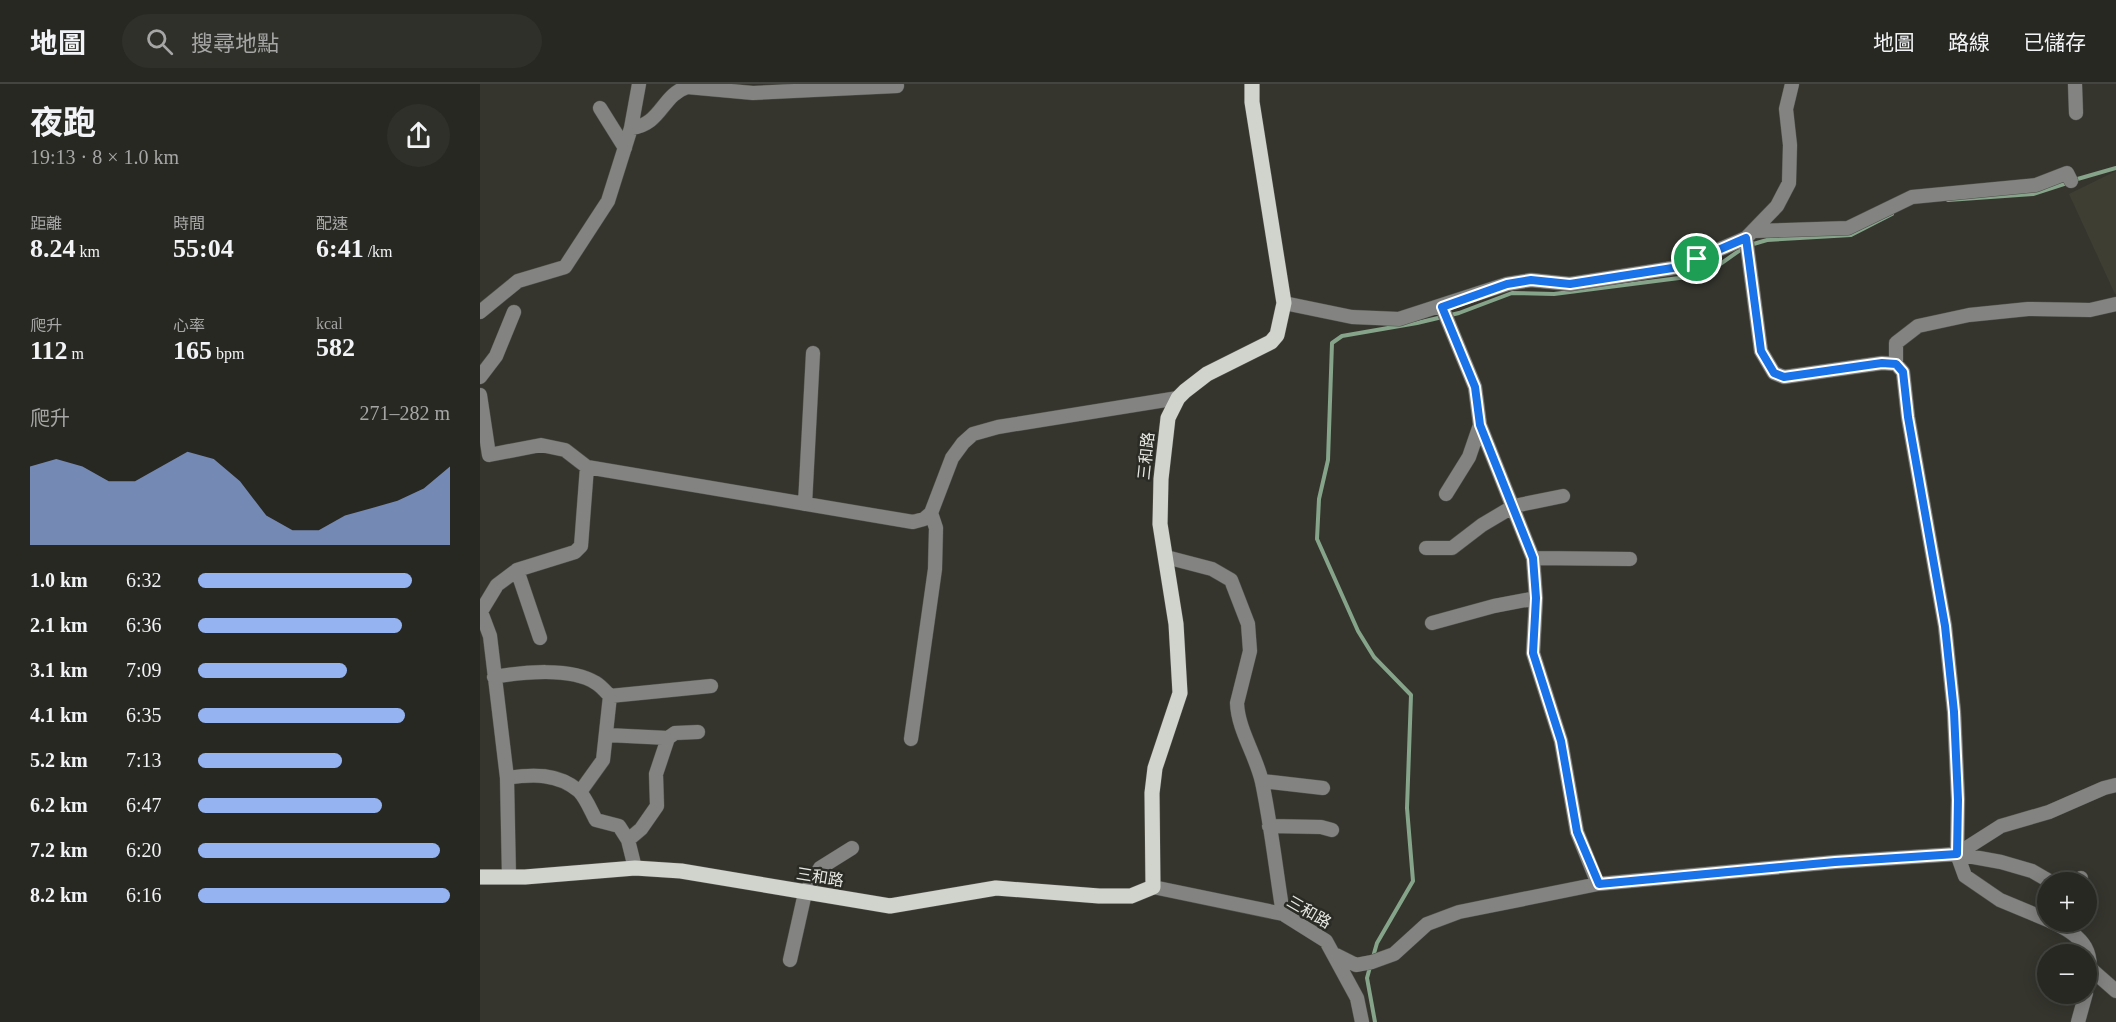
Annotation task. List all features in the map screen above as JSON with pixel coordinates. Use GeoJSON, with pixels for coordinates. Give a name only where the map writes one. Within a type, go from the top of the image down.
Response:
{"type":"FeatureCollection","features":[{"type":"Feature","properties":{"kind":"main road","name":"三和路"},"geometry":{"type":"LineString","coordinates":[[480,877],[635,868],[681,871],[890,906],[996,888],[1131,896],[1153,887],[1152,793],[1155,768],[1180,693],[1176,624],[1160,524],[1161,479],[1168,418],[1178,398],[1207,374],[1271,342],[1277,335],[1284,303],[1252,102],[1252,84]]}},
{"type":"Feature","properties":{"kind":"street"},"geometry":{"type":"LineString","coordinates":[[480,312],[518,281],[565,267],[608,201],[631,128],[639,84]]}},
{"type":"Feature","properties":{"kind":"street"},"geometry":{"type":"LineString","coordinates":[[1792,84],[1786,109],[1790,145],[1790,183],[1777,206],[1750,235],[1761,351],[1774,373],[1784,377],[1882,363],[1896,364]]}},
{"type":"Feature","properties":{"kind":"street"},"geometry":{"type":"LineString","coordinates":[[2075,84],[2076,113]]}},
{"type":"Feature","properties":{"kind":"street"},"geometry":{"type":"LineString","coordinates":[[631,128],[644,127],[655,118],[677,90],[687,87],[753,93],[897,86]]}},
{"type":"Feature","properties":{"kind":"street"},"geometry":{"type":"LineString","coordinates":[[600,108],[625,148]]}},
{"type":"Feature","properties":{"kind":"street"},"geometry":{"type":"LineString","coordinates":[[1284,303],[1352,317],[1399,319],[1442,307],[1507,284],[1531,280],[1570,284],[1679,267],[1750,235],[1848,228],[1912,197],[2036,185],[2067,173],[2071,181]]}},
{"type":"Feature","properties":{"kind":"street"},"geometry":{"type":"LineString","coordinates":[[2037,915],[2000,900],[1965,876],[1957,854],[1958,800],[1954,712],[1945,626],[1908,417],[1903,372],[1896,364],[1896,344],[1918,326],[1969,315],[2028,309],[2090,310],[2116,304]]}},
{"type":"Feature","properties":{"kind":"street"},"geometry":{"type":"LineString","coordinates":[[1442,307],[1475,387],[1480,425],[1533,558],[1536,598],[1533,653],[1561,741],[1577,832],[1599,884]]}},
{"type":"Feature","properties":{"kind":"street"},"geometry":{"type":"LineString","coordinates":[[480,377],[496,356],[514,312]]}},
{"type":"Feature","properties":{"kind":"street"},"geometry":{"type":"LineString","coordinates":[[805,504],[813,352]]}},
{"type":"Feature","properties":{"kind":"street"},"geometry":{"type":"LineString","coordinates":[[480,395],[485,456],[541,445],[565,450],[587,467],[913,522],[924,519],[931,513],[952,458],[973,434],[1178,398]]}},
{"type":"Feature","properties":{"kind":"street"},"geometry":{"type":"LineString","coordinates":[[1446,494],[1469,457],[1480,425]]}},
{"type":"Feature","properties":{"kind":"street"},"geometry":{"type":"LineString","coordinates":[[509,877],[507,778],[490,636],[481,613],[497,585],[517,570],[575,552],[581,546],[587,467]]}},
{"type":"Feature","properties":{"kind":"street"},"geometry":{"type":"LineString","coordinates":[[1426,548],[1458,545],[1482,525],[1514,506],[1563,496]]}},
{"type":"Feature","properties":{"kind":"street"},"geometry":{"type":"LineString","coordinates":[[911,740],[935,569],[936,528],[931,513]]}},
{"type":"Feature","properties":{"kind":"street"},"geometry":{"type":"LineString","coordinates":[[1166,557],[1212,569],[1231,580],[1248,624],[1250,651],[1236,703],[1262,782],[1283,914]]}},
{"type":"Feature","properties":{"kind":"street"},"geometry":{"type":"LineString","coordinates":[[1533,558],[1630,559]]}},
{"type":"Feature","properties":{"kind":"street"},"geometry":{"type":"LineString","coordinates":[[517,570],[540,638]]}},
{"type":"Feature","properties":{"kind":"street"},"geometry":{"type":"LineString","coordinates":[[1431,623],[1494,606],[1536,598]]}},
{"type":"Feature","properties":{"kind":"street"},"geometry":{"type":"LineString","coordinates":[[494,677],[523,672],[564,673],[596,682],[610,696],[603,760],[580,792]]}},
{"type":"Feature","properties":{"kind":"street"},"geometry":{"type":"LineString","coordinates":[[610,696],[711,687]]}},
{"type":"Feature","properties":{"kind":"street"},"geometry":{"type":"LineString","coordinates":[[628,840],[641,829],[657,806],[657,774],[668,738],[675,733],[698,732]]}},
{"type":"Feature","properties":{"kind":"street"},"geometry":{"type":"LineString","coordinates":[[607,735],[668,738]]}},
{"type":"Feature","properties":{"kind":"street"},"geometry":{"type":"LineString","coordinates":[[507,778],[534,774],[562,780],[580,792],[596,820],[619,826],[628,840],[635,868]]}},
{"type":"Feature","properties":{"kind":"street"},"geometry":{"type":"LineString","coordinates":[[1262,782],[1323,788]]}},
{"type":"Feature","properties":{"kind":"street"},"geometry":{"type":"LineString","coordinates":[[1957,854],[2001,826],[2049,812],[2116,785]]}},
{"type":"Feature","properties":{"kind":"street"},"geometry":{"type":"LineString","coordinates":[[1269,826],[1321,827],[1332,830]]}},
{"type":"Feature","properties":{"kind":"street"},"geometry":{"type":"LineString","coordinates":[[790,960],[805,893],[820,868],[852,848]]}},
{"type":"Feature","properties":{"kind":"street"},"geometry":{"type":"LineString","coordinates":[[1336,955],[1356,965],[1372,962],[1394,954],[1427,924],[1459,912],[1599,884],[1835,862],[1957,854],[2001,862],[2037,874]]}},
{"type":"Feature","properties":{"kind":"street","name":"三和路"},"geometry":{"type":"LineString","coordinates":[[1153,887],[1283,914],[1326,941],[1336,955],[1357,998],[1362,1022]]}},
{"type":"Feature","properties":{"kind":"street"},"geometry":{"type":"LineString","coordinates":[[2072,932],[2082,944]]}},
{"type":"Feature","properties":{"kind":"street"},"geometry":{"type":"LineString","coordinates":[[2097,974],[2116,991]]}},
{"type":"Feature","properties":{"kind":"street"},"geometry":{"type":"LineString","coordinates":[[2078,1022],[2083,1004]]}},
{"type":"Feature","properties":{"kind":"shaded area"},"geometry":{"type":"Polygon","coordinates":[[[2116,171],[2116,294],[2115,294],[2069,194],[2116,171]]]}},
{"type":"Feature","properties":{"kind":"waterway"},"geometry":{"type":"LineString","coordinates":[[2074,180],[2116,168]]}},
{"type":"Feature","properties":{"kind":"waterway"},"geometry":{"type":"LineString","coordinates":[[1948,200],[2033,194],[2067,183]]}},
{"type":"Feature","properties":{"kind":"waterway"},"geometry":{"type":"LineString","coordinates":[[1750,245],[1767,240],[1851,235],[1892,214]]}},
{"type":"Feature","properties":{"kind":"waterway"},"geometry":{"type":"LineString","coordinates":[[1373,957],[1377,943],[1413,881],[1407,808],[1411,695],[1374,657],[1358,631],[1317,539],[1319,499],[1328,460],[1332,343],[1342,336],[1459,313],[1512,293],[1554,294],[1687,277],[1716,267],[1743,248]]}},
{"type":"Feature","properties":{"kind":"waterway"},"geometry":{"type":"LineString","coordinates":[[1370,967],[1367,978],[1375,1022]]}},
{"type":"Feature","properties":{"kind":"route"},"geometry":{"type":"LineString","coordinates":[[1746,238],[1761,351],[1767,365],[1774,373],[1784,377],[1882,363],[1896,364],[1903,372],[1908,417],[1945,626],[1954,712],[1958,800],[1957,854],[1835,862],[1599,884],[1588,862],[1577,832],[1561,741],[1533,653],[1536,598],[1533,558],[1480,425],[1475,387],[1442,307],[1507,284],[1531,280],[1570,284],[1679,267],[1697,259],[1746,238]]}}]}
